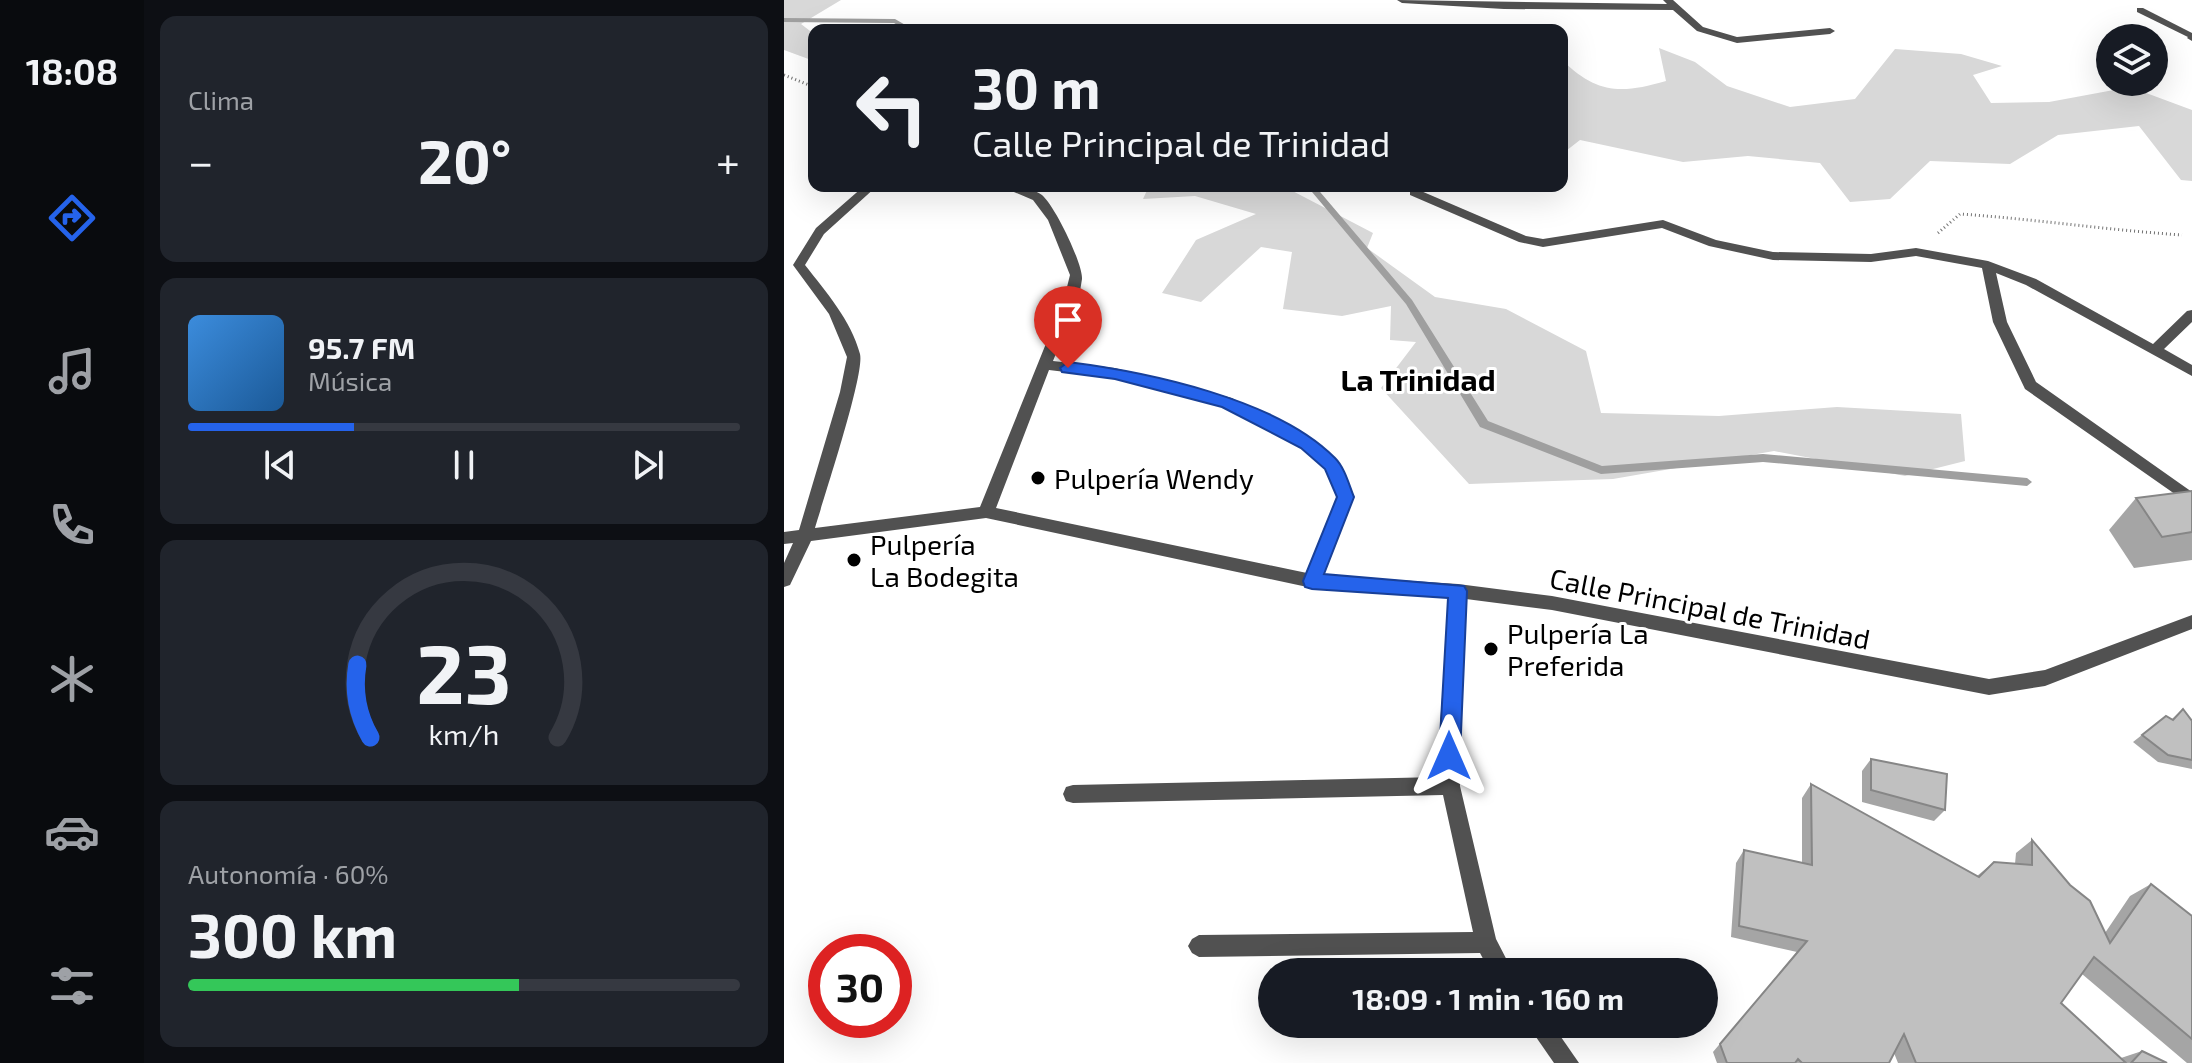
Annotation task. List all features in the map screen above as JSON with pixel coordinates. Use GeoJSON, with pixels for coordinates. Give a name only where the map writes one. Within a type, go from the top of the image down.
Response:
{"type":"FeatureCollection","features":[{"type":"Feature","properties":{"kind":"street"},"geometry":{"type":"LineString","coordinates":[[1402,0],[1504,6],[1672,4],[1700,29],[1737,40],[1830,31]]}},
{"type":"Feature","properties":{"kind":"street"},"geometry":{"type":"LineString","coordinates":[[2140,10],[2192,37]]}},
{"type":"Feature","properties":{"kind":"street"},"geometry":{"type":"LineString","coordinates":[[784,580],[805,536],[847,392],[854,357],[835,313],[799,265],[804,251],[819,232],[864,192]]}},
{"type":"Feature","properties":{"kind":"street"},"geometry":{"type":"LineString","coordinates":[[986,512],[1071,299],[1076,275],[1054,219],[1037,197],[1023,192]]}},
{"type":"Feature","properties":{"kind":"street"},"geometry":{"type":"LineString","coordinates":[[1414,192],[1523,239],[1543,243],[1663,224],[1713,243],[1773,256],[1871,258],[1916,252],[1988,265],[2031,282],[2192,371]]}},
{"type":"Feature","properties":{"kind":"street"},"geometry":{"type":"LineString","coordinates":[[1988,265],[2000,322],[2030,385],[2192,500]]}},
{"type":"Feature","properties":{"kind":"street"},"geometry":{"type":"LineString","coordinates":[[2155,350],[2192,314]]}},
{"type":"Feature","properties":{"kind":"street"},"geometry":{"type":"LineString","coordinates":[[1044,365],[1115,373],[1227,402],[1307,444],[1332,465],[1345,497],[1312,581]]}},
{"type":"Feature","properties":{"kind":"street","name":"Calle Principal de Trinidad"},"geometry":{"type":"LineString","coordinates":[[784,538],[986,512],[1312,581],[1458,591],[1552,603],[1989,687],[2045,678],[2192,622]]}},
{"type":"Feature","properties":{"kind":"street"},"geometry":{"type":"LineString","coordinates":[[1458,591],[1449,726],[1450,786],[1486,942],[1495,958]]}},
{"type":"Feature","properties":{"kind":"street"},"geometry":{"type":"LineString","coordinates":[[1073,794],[1450,786]]}},
{"type":"Feature","properties":{"kind":"street"},"geometry":{"type":"LineString","coordinates":[[1199,946],[1486,942]]}},
{"type":"Feature","properties":{"kind":"street"},"geometry":{"type":"LineString","coordinates":[[1549,1038],[1568,1063]]}},
{"type":"Feature","properties":{"kind":"path"},"geometry":{"type":"LineString","coordinates":[[784,75],[808,85]]}},
{"type":"Feature","properties":{"kind":"path"},"geometry":{"type":"LineString","coordinates":[[1916,252],[1960,214],[2015,218],[2087,229],[2182,235]]}},
{"type":"Feature","properties":{"kind":"shaded area"},"geometry":{"type":"Polygon","coordinates":[[[784,0],[841,0],[801,24],[808,29],[808,59],[784,50],[784,0]]]}},
{"type":"Feature","properties":{"kind":"shaded area"},"geometry":{"type":"Polygon","coordinates":[[[1659,48],[1695,62],[1727,86],[1790,107],[1855,99],[1895,49],[1961,54],[2002,66],[1973,75],[1991,103],[2049,102],[2096,93],[2096,96],[2154,96],[2192,110],[2192,181],[2181,180],[2139,126],[2058,135],[2010,164],[1930,161],[1890,199],[1850,202],[1820,163],[1748,156],[1683,162],[1580,140],[1568,149],[1568,65],[1598,85],[1636,88],[1666,81],[1659,48]]]}},
{"type":"Feature","properties":{"kind":"shaded area"},"geometry":{"type":"Polygon","coordinates":[[[1146,192],[1294,192],[1373,233],[1367,248],[1435,297],[1506,309],[1586,351],[1601,413],[1719,416],[1837,407],[1961,414],[1965,461],[1905,476],[1774,451],[1613,479],[1469,484],[1381,388],[1416,342],[1390,340],[1391,306],[1342,316],[1283,309],[1292,252],[1261,247],[1201,302],[1162,293],[1196,240],[1256,214],[1195,196],[1143,199],[1146,192]]]}},
{"type":"Feature","properties":{"kind":"building"},"geometry":{"type":"Polygon","coordinates":[[[2192,491],[2192,532],[2162,537],[2136,498],[2192,491]]]}},
{"type":"Feature","properties":{"kind":"building"},"geometry":{"type":"Polygon","coordinates":[[[2183,709],[2192,721],[2192,760],[2168,755],[2142,735],[2166,716],[2173,720],[2183,709]]]}},
{"type":"Feature","properties":{"kind":"building"},"geometry":{"type":"Polygon","coordinates":[[[1871,759],[1947,774],[1945,810],[1871,790],[1871,759]]]}},
{"type":"Feature","properties":{"kind":"building"},"geometry":{"type":"Polygon","coordinates":[[[1811,784],[1979,877],[1994,862],[2032,865],[2032,840],[2070,885],[2090,901],[2110,943],[2151,884],[2192,916],[2192,1039],[2094,957],[2061,1003],[2126,1063],[1916,1063],[1904,1034],[1889,1063],[1802,1063],[1798,1059],[1795,1063],[1727,1063],[1720,1044],[1807,941],[1739,926],[1744,850],[1812,865],[1811,784]]]}},
{"type":"Feature","properties":{"kind":"building"},"geometry":{"type":"Polygon","coordinates":[[[2142,1051],[2167,1063],[2131,1063],[2142,1051]]]}},
{"type":"Feature","properties":{"kind":"waterway"},"geometry":{"type":"LineString","coordinates":[[784,20],[895,21],[900,24]]}},
{"type":"Feature","properties":{"kind":"waterway"},"geometry":{"type":"LineString","coordinates":[[1316,192],[1409,302],[1484,424],[1601,470],[1763,458],[2027,482]]}},
{"type":"Feature","properties":{"kind":"place","name":"Pulpería Wendy"},"geometry":{"type":"Point","coordinates":[1038,478]}},
{"type":"Feature","properties":{"kind":"place","name":"Pulpería La Bodegita"},"geometry":{"type":"Point","coordinates":[854,560]}},
{"type":"Feature","properties":{"kind":"place","name":"Pulpería La Preferida"},"geometry":{"type":"Point","coordinates":[1491,649]}},
{"type":"Feature","properties":{"kind":"district","name":"La Trinidad"},"geometry":{"type":"Point","coordinates":[1418,379]}},
{"type":"Feature","properties":{"kind":"route"},"geometry":{"type":"LineString","coordinates":[[1068,368],[1115,373],[1227,402],[1307,444],[1332,465],[1345,497],[1312,581],[1458,591],[1449,756]]}}]}
